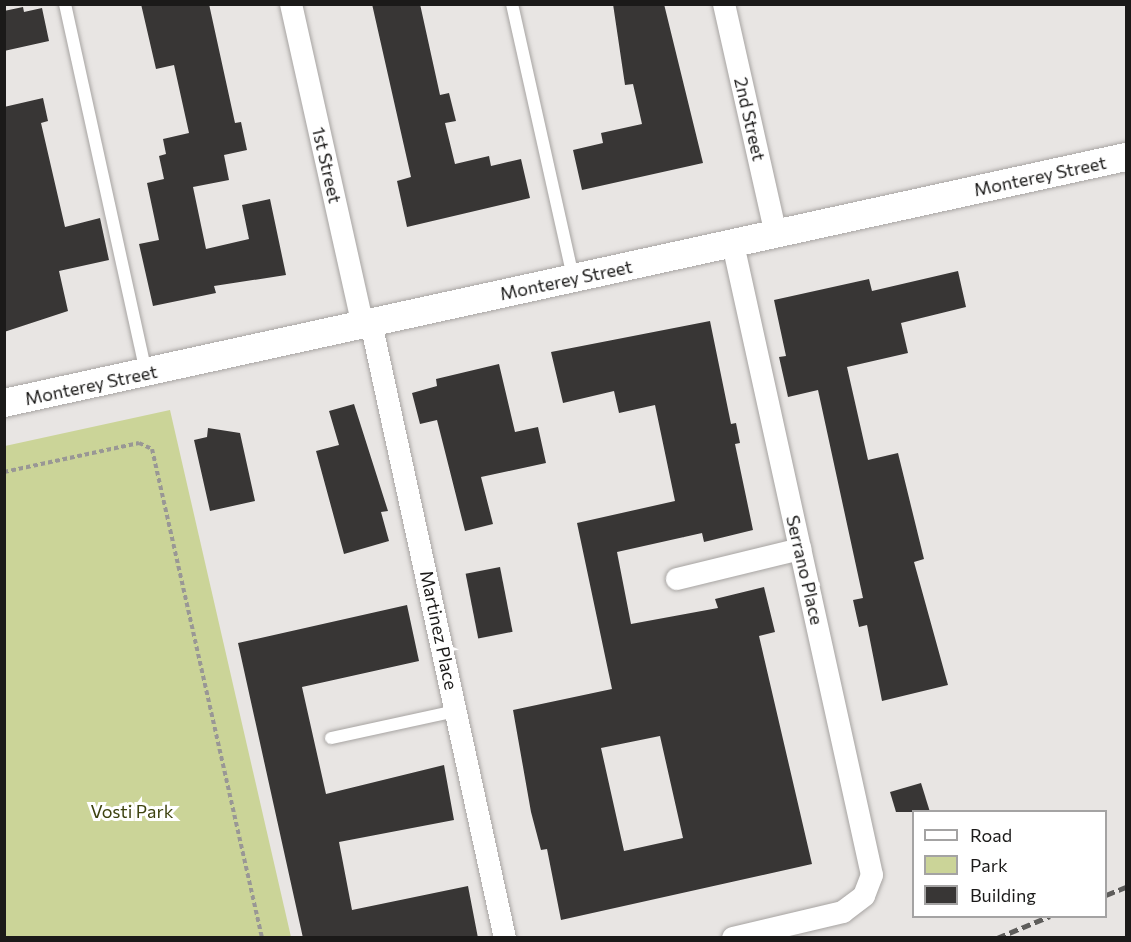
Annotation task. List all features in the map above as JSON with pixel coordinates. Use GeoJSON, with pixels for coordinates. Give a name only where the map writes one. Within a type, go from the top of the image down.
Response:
{"type":"FeatureCollection","features":[{"type":"Feature","properties":{"kind":"street","name":"1st Street"},"geometry":{"type":"LineString","coordinates":[[291,4],[367,324]]}},
{"type":"Feature","properties":{"kind":"street","name":"2nd Street"},"geometry":{"type":"LineString","coordinates":[[724,4],[776,234]]}},
{"type":"Feature","properties":{"kind":"street","name":"Monterey Street"},"geometry":{"type":"LineString","coordinates":[[4,403],[146,374],[1126,157]]}},
{"type":"Feature","properties":{"kind":"street","name":"Serrano Place"},"geometry":{"type":"LineString","coordinates":[[732,244],[872,861],[864,896],[832,915],[733,938]]}},
{"type":"Feature","properties":{"kind":"street","name":"Martinez Place"},"geometry":{"type":"LineString","coordinates":[[367,324],[456,711],[505,938]]}},
{"type":"Feature","properties":{"kind":"street"},"geometry":{"type":"LineString","coordinates":[[677,579],[800,549]]}},
{"type":"Feature","properties":{"kind":"lane"},"geometry":{"type":"LineString","coordinates":[[65,4],[146,374]]}},
{"type":"Feature","properties":{"kind":"lane"},"geometry":{"type":"LineString","coordinates":[[512,4],[573,278]]}},
{"type":"Feature","properties":{"kind":"lane"},"geometry":{"type":"LineString","coordinates":[[331,738],[456,711]]}},
{"type":"Feature","properties":{"kind":"path"},"geometry":{"type":"LineString","coordinates":[[4,472],[139,443],[152,449],[262,938]]}},
{"type":"Feature","properties":{"kind":"green space","name":"Vosti Park"},"geometry":{"type":"Polygon","coordinates":[[[170,410],[291,937],[5,937],[5,446],[170,410]]]}},
{"type":"Feature","properties":{"kind":"building"},"geometry":{"type":"Polygon","coordinates":[[[141,4],[209,4],[235,123],[241,122],[247,150],[224,155],[229,180],[193,187],[206,249],[249,239],[242,205],[270,199],[286,275],[214,286],[216,293],[153,306],[139,244],[159,240],[147,183],[164,179],[159,156],[166,154],[163,139],[189,133],[174,65],[156,69],[141,4]]]}},
{"type":"Feature","properties":{"kind":"building"},"geometry":{"type":"Polygon","coordinates":[[[372,4],[420,4],[440,95],[449,93],[456,121],[445,123],[455,164],[489,156],[491,166],[521,159],[530,198],[407,227],[397,181],[411,177],[372,4]]]}},
{"type":"Feature","properties":{"kind":"building"},"geometry":{"type":"Polygon","coordinates":[[[613,4],[664,4],[703,163],[582,190],[573,150],[603,143],[601,133],[642,124],[633,84],[625,85],[613,4]]]}},
{"type":"Feature","properties":{"kind":"building"},"geometry":{"type":"Polygon","coordinates":[[[23,7],[24,12],[42,8],[49,41],[4,51],[4,11],[23,7]]]}},
{"type":"Feature","properties":{"kind":"building"},"geometry":{"type":"Polygon","coordinates":[[[43,98],[48,121],[41,123],[65,227],[100,218],[109,260],[59,271],[68,311],[4,332],[4,107],[43,98]]]}},
{"type":"Feature","properties":{"kind":"building"},"geometry":{"type":"Polygon","coordinates":[[[958,271],[966,307],[901,323],[908,353],[847,367],[868,460],[898,453],[924,559],[914,562],[948,685],[882,701],[867,625],[859,627],[853,600],[863,598],[818,390],[788,397],[779,357],[786,356],[774,300],[869,279],[872,291],[958,271]]]}},
{"type":"Feature","properties":{"kind":"building"},"geometry":{"type":"Polygon","coordinates":[[[710,321],[731,424],[736,423],[740,443],[735,444],[753,530],[704,542],[702,533],[617,552],[631,624],[718,608],[715,599],[764,587],[775,632],[759,636],[812,864],[561,920],[547,849],[541,850],[531,812],[513,710],[612,689],[577,523],[675,501],[655,405],[619,413],[614,391],[563,403],[551,352],[710,321]],[[660,736],[601,748],[624,851],[683,838],[660,736]]]}},
{"type":"Feature","properties":{"kind":"building"},"geometry":{"type":"Polygon","coordinates":[[[499,364],[515,432],[538,427],[546,463],[481,477],[493,524],[465,531],[437,420],[420,424],[412,393],[437,386],[436,379],[499,364]]]}},
{"type":"Feature","properties":{"kind":"building"},"geometry":{"type":"Polygon","coordinates":[[[354,404],[388,511],[381,512],[389,541],[344,554],[316,451],[339,445],[329,411],[354,404]]]}},
{"type":"Feature","properties":{"kind":"building"},"geometry":{"type":"Polygon","coordinates":[[[208,428],[240,433],[255,501],[210,511],[194,440],[207,437],[208,428]]]}},
{"type":"Feature","properties":{"kind":"building"},"geometry":{"type":"Polygon","coordinates":[[[500,567],[513,632],[478,638],[466,574],[500,567]]]}},
{"type":"Feature","properties":{"kind":"building"},"geometry":{"type":"Polygon","coordinates":[[[407,605],[419,661],[302,687],[326,794],[444,765],[454,820],[339,842],[352,910],[468,886],[478,938],[303,938],[238,643],[407,605]]]}},
{"type":"Feature","properties":{"kind":"building"},"geometry":{"type":"Polygon","coordinates":[[[921,783],[929,810],[896,812],[890,792],[921,783]]]}},
{"type":"Feature","properties":{"kind":"railway"},"geometry":{"type":"LineString","coordinates":[[1107,895],[1126,887]]}},
{"type":"Feature","properties":{"kind":"railway"},"geometry":{"type":"LineString","coordinates":[[997,938],[1045,918]]}}]}
